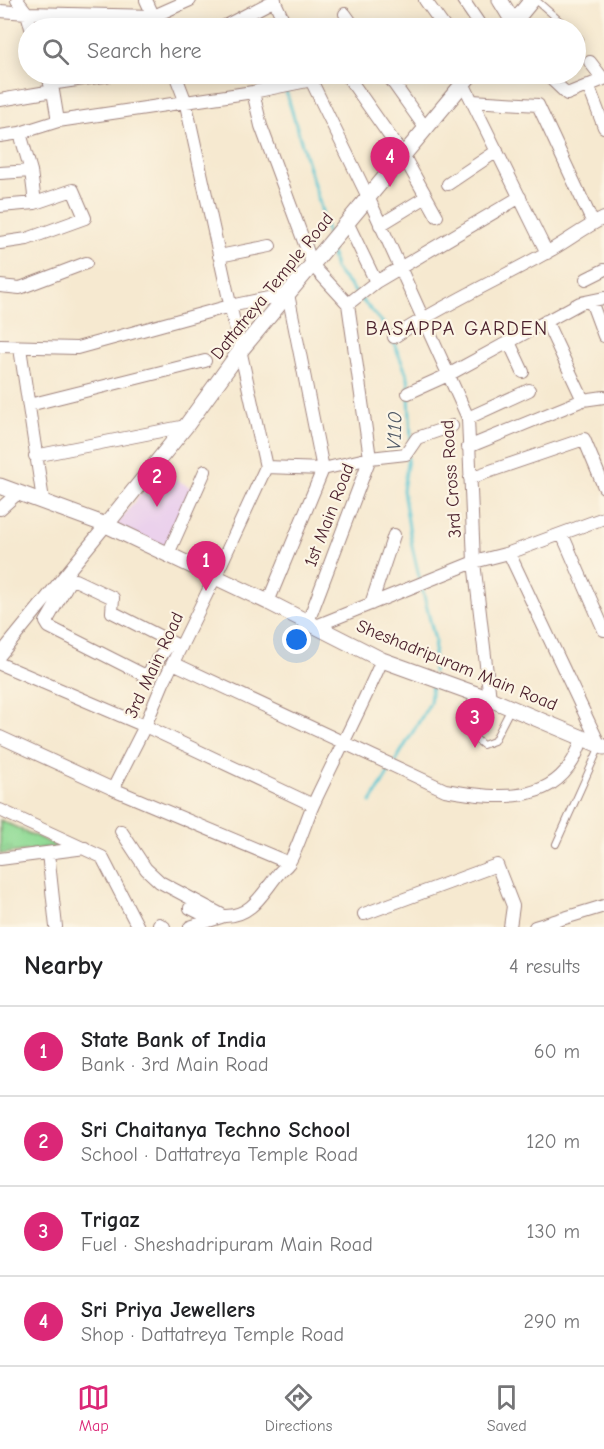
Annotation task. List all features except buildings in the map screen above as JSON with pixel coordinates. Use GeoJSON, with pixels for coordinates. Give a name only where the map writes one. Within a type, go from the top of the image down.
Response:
{"type":"FeatureCollection","features":[{"type":"Feature","properties":{"kind":"street"},"geometry":{"type":"LineString","coordinates":[[17,0],[28,18]]}},
{"type":"Feature","properties":{"kind":"street"},"geometry":{"type":"LineString","coordinates":[[146,0],[154,16]]}},
{"type":"Feature","properties":{"kind":"street"},"geometry":{"type":"LineString","coordinates":[[0,11],[27,14],[154,16],[190,0]]}},
{"type":"Feature","properties":{"kind":"street"},"geometry":{"type":"LineString","coordinates":[[240,18],[274,0],[282,18]]}},
{"type":"Feature","properties":{"kind":"street"},"geometry":{"type":"LineString","coordinates":[[425,0],[438,18]]}},
{"type":"Feature","properties":{"kind":"street"},"geometry":{"type":"LineString","coordinates":[[463,0],[475,18]]}},
{"type":"Feature","properties":{"kind":"street"},"geometry":{"type":"LineString","coordinates":[[500,0],[508,18]]}},
{"type":"Feature","properties":{"kind":"street"},"geometry":{"type":"LineString","coordinates":[[518,18],[534,0]]}},
{"type":"Feature","properties":{"kind":"street"},"geometry":{"type":"LineString","coordinates":[[345,14],[348,18]]}},
{"type":"Feature","properties":{"kind":"street"},"geometry":{"type":"LineString","coordinates":[[556,84],[567,94],[604,79],[590,62]]}},
{"type":"Feature","properties":{"kind":"street"},"geometry":{"type":"LineString","coordinates":[[0,100],[47,84]]}},
{"type":"Feature","properties":{"kind":"street"},"geometry":{"type":"LineString","coordinates":[[50,84],[58,121]]}},
{"type":"Feature","properties":{"kind":"street"},"geometry":{"type":"LineString","coordinates":[[179,84],[185,100],[266,468],[323,469],[370,458],[406,454],[417,438],[452,426]]}},
{"type":"Feature","properties":{"kind":"street"},"geometry":{"type":"LineString","coordinates":[[0,136],[20,133],[58,121],[185,100],[253,92],[290,84]]}},
{"type":"Feature","properties":{"kind":"street","name":"3rd Cross Road"},"geometry":{"type":"LineString","coordinates":[[313,84],[369,199],[468,418],[482,696]]}},
{"type":"Feature","properties":{"kind":"street"},"geometry":{"type":"LineString","coordinates":[[353,84],[404,155],[437,216]]}},
{"type":"Feature","properties":{"kind":"street"},"geometry":{"type":"LineString","coordinates":[[394,84],[426,129]]}},
{"type":"Feature","properties":{"kind":"street","name":"Dattatreya Temple Road"},"geometry":{"type":"LineString","coordinates":[[106,525],[186,426],[241,350],[330,246],[462,84]]}},
{"type":"Feature","properties":{"kind":"street"},"geometry":{"type":"LineString","coordinates":[[468,84],[472,101],[547,253]]}},
{"type":"Feature","properties":{"kind":"street"},"geometry":{"type":"LineString","coordinates":[[588,85],[604,126]]}},
{"type":"Feature","properties":{"kind":"street"},"geometry":{"type":"LineString","coordinates":[[253,92],[261,126],[313,266],[348,304],[400,267],[520,197]]}},
{"type":"Feature","properties":{"kind":"street"},"geometry":{"type":"LineString","coordinates":[[394,337],[423,318],[547,253],[598,221],[538,105],[472,101]]}},
{"type":"Feature","properties":{"kind":"street"},"geometry":{"type":"LineString","coordinates":[[20,133],[31,171],[35,202]]}},
{"type":"Feature","properties":{"kind":"street"},"geometry":{"type":"LineString","coordinates":[[448,184],[497,151]]}},
{"type":"Feature","properties":{"kind":"street"},"geometry":{"type":"LineString","coordinates":[[0,173],[31,171]]}},
{"type":"Feature","properties":{"kind":"street"},"geometry":{"type":"LineString","coordinates":[[0,206],[35,202],[73,190],[85,218],[27,239],[0,243]]}},
{"type":"Feature","properties":{"kind":"street"},"geometry":{"type":"LineString","coordinates":[[380,225],[426,197]]}},
{"type":"Feature","properties":{"kind":"street"},"geometry":{"type":"LineString","coordinates":[[348,224],[376,282]]}},
{"type":"Feature","properties":{"kind":"street"},"geometry":{"type":"LineString","coordinates":[[219,256],[270,246]]}},
{"type":"Feature","properties":{"kind":"street"},"geometry":{"type":"LineString","coordinates":[[0,286],[20,288],[86,263]]}},
{"type":"Feature","properties":{"kind":"street"},"geometry":{"type":"LineString","coordinates":[[586,279],[604,270]]}},
{"type":"Feature","properties":{"kind":"street"},"geometry":{"type":"LineString","coordinates":[[0,346],[77,348],[230,306],[288,294],[323,469],[268,602]]}},
{"type":"Feature","properties":{"kind":"street"},"geometry":{"type":"LineString","coordinates":[[408,393],[448,375],[580,303],[604,298]]}},
{"type":"Feature","properties":{"kind":"street"},"geometry":{"type":"LineString","coordinates":[[591,301],[603,332]]}},
{"type":"Feature","properties":{"kind":"street","name":"1st Main Road"},"geometry":{"type":"LineString","coordinates":[[312,624],[370,458],[348,304]]}},
{"type":"Feature","properties":{"kind":"street"},"geometry":{"type":"LineString","coordinates":[[546,321],[583,400]]}},
{"type":"Feature","properties":{"kind":"street"},"geometry":{"type":"LineString","coordinates":[[509,342],[523,372]]}},
{"type":"Feature","properties":{"kind":"street"},"geometry":{"type":"LineString","coordinates":[[20,348],[43,500]]}},
{"type":"Feature","properties":{"kind":"street"},"geometry":{"type":"LineString","coordinates":[[28,405],[205,361]]}},
{"type":"Feature","properties":{"kind":"street"},"geometry":{"type":"LineString","coordinates":[[468,418],[529,390]]}},
{"type":"Feature","properties":{"kind":"street"},"geometry":{"type":"LineString","coordinates":[[468,447],[583,400],[604,397]]}},
{"type":"Feature","properties":{"kind":"street"},"geometry":{"type":"LineString","coordinates":[[35,456],[186,426]]}},
{"type":"Feature","properties":{"kind":"street"},"geometry":{"type":"LineString","coordinates":[[470,478],[584,439],[604,487]]}},
{"type":"Feature","properties":{"kind":"street","name":"3rd Main Road"},"geometry":{"type":"LineString","coordinates":[[113,789],[145,726],[173,663],[176,644],[215,577],[266,468]]}},
{"type":"Feature","properties":{"kind":"street"},"geometry":{"type":"LineString","coordinates":[[168,555],[205,471]]}},
{"type":"Feature","properties":{"kind":"street","name":"Sheshadripuram Main Road"},"geometry":{"type":"LineString","coordinates":[[0,486],[106,525],[268,602],[382,660],[482,696],[602,747]]}},
{"type":"Feature","properties":{"kind":"street"},"geometry":{"type":"LineString","coordinates":[[0,509],[19,492]]}},
{"type":"Feature","properties":{"kind":"street"},"geometry":{"type":"LineString","coordinates":[[312,624],[371,604],[474,562],[509,553],[604,518]]}},
{"type":"Feature","properties":{"kind":"street"},"geometry":{"type":"LineString","coordinates":[[0,656],[106,525]]}},
{"type":"Feature","properties":{"kind":"street"},"geometry":{"type":"LineString","coordinates":[[562,534],[604,630]]}},
{"type":"Feature","properties":{"kind":"street"},"geometry":{"type":"LineString","coordinates":[[371,604],[394,535]]}},
{"type":"Feature","properties":{"kind":"street"},"geometry":{"type":"LineString","coordinates":[[509,553],[602,747]]}},
{"type":"Feature","properties":{"kind":"street"},"geometry":{"type":"LineString","coordinates":[[75,580],[113,598],[112,612],[176,644],[144,675],[49,627],[46,621],[69,582],[75,580]]}},
{"type":"Feature","properties":{"kind":"street"},"geometry":{"type":"LineString","coordinates":[[190,927],[218,918],[238,915],[250,908],[284,867],[382,660]]}},
{"type":"Feature","properties":{"kind":"street"},"geometry":{"type":"LineString","coordinates":[[173,663],[445,790],[476,795],[529,793],[554,783],[567,770],[582,738]]}},
{"type":"Feature","properties":{"kind":"street"},"geometry":{"type":"LineString","coordinates":[[0,664],[145,726],[313,806]]}},
{"type":"Feature","properties":{"kind":"street"},"geometry":{"type":"LineString","coordinates":[[0,737],[284,867]]}},
{"type":"Feature","properties":{"kind":"street"},"geometry":{"type":"LineString","coordinates":[[0,810],[87,848],[102,857],[138,927]]}},
{"type":"Feature","properties":{"kind":"street"},"geometry":{"type":"LineString","coordinates":[[121,831],[146,869],[160,882],[218,918]]}},
{"type":"Feature","properties":{"kind":"street"},"geometry":{"type":"LineString","coordinates":[[0,859],[87,848]]}},
{"type":"Feature","properties":{"kind":"street"},"geometry":{"type":"LineString","coordinates":[[48,853],[56,927]]}},
{"type":"Feature","properties":{"kind":"street"},"geometry":{"type":"LineString","coordinates":[[364,914],[496,865],[513,906],[508,926]]}},
{"type":"Feature","properties":{"kind":"street"},"geometry":{"type":"LineString","coordinates":[[535,927],[604,906]]}},
{"type":"Feature","properties":{"kind":"street"},"geometry":{"type":"LineString","coordinates":[[190,908],[218,918]]}},
{"type":"Feature","properties":{"kind":"lane"},"geometry":{"type":"LineString","coordinates":[[534,0],[556,18]]}},
{"type":"Feature","properties":{"kind":"lane"},"geometry":{"type":"LineString","coordinates":[[482,696],[471,727],[471,734],[483,745],[494,741],[511,708]]}},
{"type":"Feature","properties":{"kind":"lane"},"geometry":{"type":"LineString","coordinates":[[462,719],[482,696]]}},
{"type":"Feature","properties":{"kind":"lane"},"geometry":{"type":"LineString","coordinates":[[556,844],[602,747]]}},
{"type":"Feature","properties":{"kind":"shaded area"},"geometry":{"type":"Polygon","coordinates":[[[159,471],[192,488],[166,548],[116,525],[159,471]]]}},
{"type":"Feature","properties":{"kind":"green space"},"geometry":{"type":"Polygon","coordinates":[[[0,820],[59,847],[0,854],[0,820]]]}},
{"type":"Feature","properties":{"kind":"waterway","name":"V110"},"geometry":{"type":"LineString","coordinates":[[285,88],[328,237]]}},
{"type":"Feature","properties":{"kind":"waterway","name":"V110"},"geometry":{"type":"LineString","coordinates":[[331,249],[335,269],[357,294]]}},
{"type":"Feature","properties":{"kind":"waterway","name":"V110"},"geometry":{"type":"LineString","coordinates":[[361,299],[391,335]]}},
{"type":"Feature","properties":{"kind":"waterway","name":"V110"},"geometry":{"type":"LineString","coordinates":[[393,341],[408,377],[409,389]]}},
{"type":"Feature","properties":{"kind":"waterway","name":"V110"},"geometry":{"type":"LineString","coordinates":[[409,395],[411,440]]}},
{"type":"Feature","properties":{"kind":"waterway","name":"V110"},"geometry":{"type":"LineString","coordinates":[[408,458],[403,490],[420,581]]}},
{"type":"Feature","properties":{"kind":"waterway","name":"V110"},"geometry":{"type":"LineString","coordinates":[[422,588],[435,640],[433,672]]}},
{"type":"Feature","properties":{"kind":"waterway","name":"V110"},"geometry":{"type":"LineString","coordinates":[[395,762],[430,703],[432,682]]}},
{"type":"Feature","properties":{"kind":"waterway","name":"V110"},"geometry":{"type":"LineString","coordinates":[[371,802],[392,767]]}},
{"type":"Feature","properties":{"kind":"place","name":"Sri Priya Jewellers"},"geometry":{"type":"Point","coordinates":[390,187]}},
{"type":"Feature","properties":{"kind":"place","name":"Sri Chaitanya Techno School"},"geometry":{"type":"Point","coordinates":[157,507]}},
{"type":"Feature","properties":{"kind":"place","name":"State Bank of India"},"geometry":{"type":"Point","coordinates":[206,591]}},
{"type":"Feature","properties":{"kind":"place","name":"Trigaz"},"geometry":{"type":"Point","coordinates":[475,748]}},
{"type":"Feature","properties":{"kind":"district","name":"BASAPPA GARDEN"},"geometry":{"type":"Point","coordinates":[457,328]}}]}
